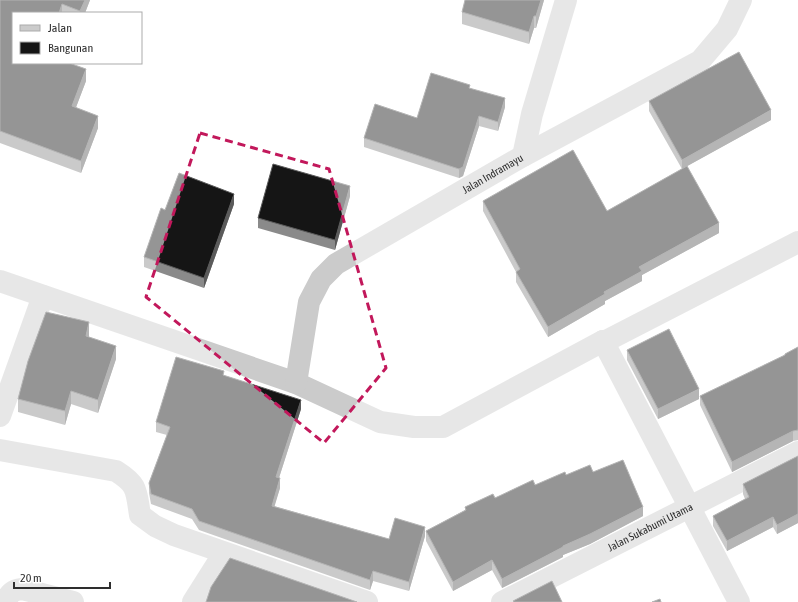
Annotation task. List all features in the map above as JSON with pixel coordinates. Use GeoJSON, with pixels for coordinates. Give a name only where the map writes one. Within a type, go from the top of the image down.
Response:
{"type":"FeatureCollection","features":[{"type":"Feature","properties":{"kind":"street"},"geometry":{"type":"LineString","coordinates":[[523,156],[532,114],[566,0]]}},
{"type":"Feature","properties":{"kind":"street","name":"Jalan Indramayu"},"geometry":{"type":"LineString","coordinates":[[296,383],[309,302],[321,279],[336,264],[523,156],[700,61],[728,29],[741,0]]}},
{"type":"Feature","properties":{"kind":"street"},"geometry":{"type":"LineString","coordinates":[[0,281],[296,383],[380,422],[414,427],[443,427],[603,341],[604,342],[798,242]]}},
{"type":"Feature","properties":{"kind":"street"},"geometry":{"type":"LineString","coordinates":[[0,416],[43,296]]}},
{"type":"Feature","properties":{"kind":"street"},"geometry":{"type":"LineString","coordinates":[[603,341],[739,602]]}},
{"type":"Feature","properties":{"kind":"street"},"geometry":{"type":"LineString","coordinates":[[0,450],[116,471],[133,484],[137,493],[140,515],[155,526],[174,535],[224,553],[367,602]]}},
{"type":"Feature","properties":{"kind":"street","name":"Jalan Sukabumi Utama"},"geometry":{"type":"LineString","coordinates":[[502,602],[798,452]]}},
{"type":"Feature","properties":{"kind":"street"},"geometry":{"type":"LineString","coordinates":[[193,602],[224,553]]}},
{"type":"Feature","properties":{"kind":"street"},"geometry":{"type":"LineString","coordinates":[[6,602],[11,593],[15,590],[22,589],[73,602]]}},
{"type":"Feature","properties":{"kind":"highlighted area"},"geometry":{"type":"Polygon","coordinates":[[[200,133],[329,169],[386,368],[324,443],[146,297],[200,133]]]}},
{"type":"Feature","properties":{"kind":"building"},"geometry":{"type":"Polygon","coordinates":[[[0,0],[85,0],[80,11],[62,4],[59,12],[12,12],[12,64],[72,64],[86,69],[72,106],[98,116],[81,161],[0,131],[0,0]]]}},
{"type":"Feature","properties":{"kind":"building"},"geometry":{"type":"Polygon","coordinates":[[[465,0],[541,0],[529,32],[462,12],[465,0]]]}},
{"type":"Feature","properties":{"kind":"building"},"geometry":{"type":"Polygon","coordinates":[[[739,52],[771,110],[682,160],[649,101],[739,52]]]}},
{"type":"Feature","properties":{"kind":"building"},"geometry":{"type":"Polygon","coordinates":[[[431,73],[470,85],[469,88],[505,98],[498,122],[479,116],[463,167],[459,169],[364,138],[375,104],[417,118],[431,73]]]}},
{"type":"Feature","properties":{"kind":"building"},"geometry":{"type":"Polygon","coordinates":[[[573,150],[607,211],[687,166],[719,223],[639,267],[642,271],[604,292],[605,294],[548,327],[516,272],[520,269],[483,201],[573,150]]]}},
{"type":"Feature","properties":{"kind":"building"},"geometry":{"type":"Polygon","coordinates":[[[273,164],[350,186],[335,240],[258,218],[273,164]]]}},
{"type":"Feature","properties":{"kind":"building"},"geometry":{"type":"Polygon","coordinates":[[[179,173],[234,194],[204,278],[144,257],[161,208],[165,210],[179,173]]]}},
{"type":"Feature","properties":{"kind":"building"},"geometry":{"type":"Polygon","coordinates":[[[46,312],[89,322],[86,336],[116,346],[98,400],[71,391],[65,411],[18,399],[28,361],[46,312]]]}},
{"type":"Feature","properties":{"kind":"building"},"geometry":{"type":"Polygon","coordinates":[[[669,329],[699,389],[658,409],[627,350],[669,329]]]}},
{"type":"Feature","properties":{"kind":"building"},"geometry":{"type":"Polygon","coordinates":[[[798,347],[798,430],[793,431],[732,462],[700,396],[785,355],[798,347]]]}},
{"type":"Feature","properties":{"kind":"building"},"geometry":{"type":"Polygon","coordinates":[[[176,357],[224,371],[223,375],[301,400],[276,477],[280,478],[272,506],[389,539],[395,518],[425,527],[409,582],[373,571],[370,580],[199,521],[192,509],[151,494],[149,483],[170,427],[156,422],[176,357]]]}},
{"type":"Feature","properties":{"kind":"building"},"geometry":{"type":"Polygon","coordinates":[[[798,456],[798,514],[777,525],[773,517],[727,541],[713,516],[749,497],[743,484],[798,456]]]}},
{"type":"Feature","properties":{"kind":"building"},"geometry":{"type":"Polygon","coordinates":[[[623,460],[643,507],[563,546],[502,579],[492,560],[453,582],[426,531],[466,510],[465,507],[493,494],[495,498],[533,480],[535,485],[565,472],[566,475],[590,465],[593,472],[623,460]]]}},
{"type":"Feature","properties":{"kind":"building"},"geometry":{"type":"Polygon","coordinates":[[[230,558],[357,602],[206,602],[211,587],[230,558]]]}},
{"type":"Feature","properties":{"kind":"building"},"geometry":{"type":"Polygon","coordinates":[[[552,581],[562,602],[513,601],[552,581]]]}},
{"type":"Feature","properties":{"kind":"building"},"geometry":{"type":"Polygon","coordinates":[[[660,599],[661,602],[652,602],[660,599]]]}}]}
